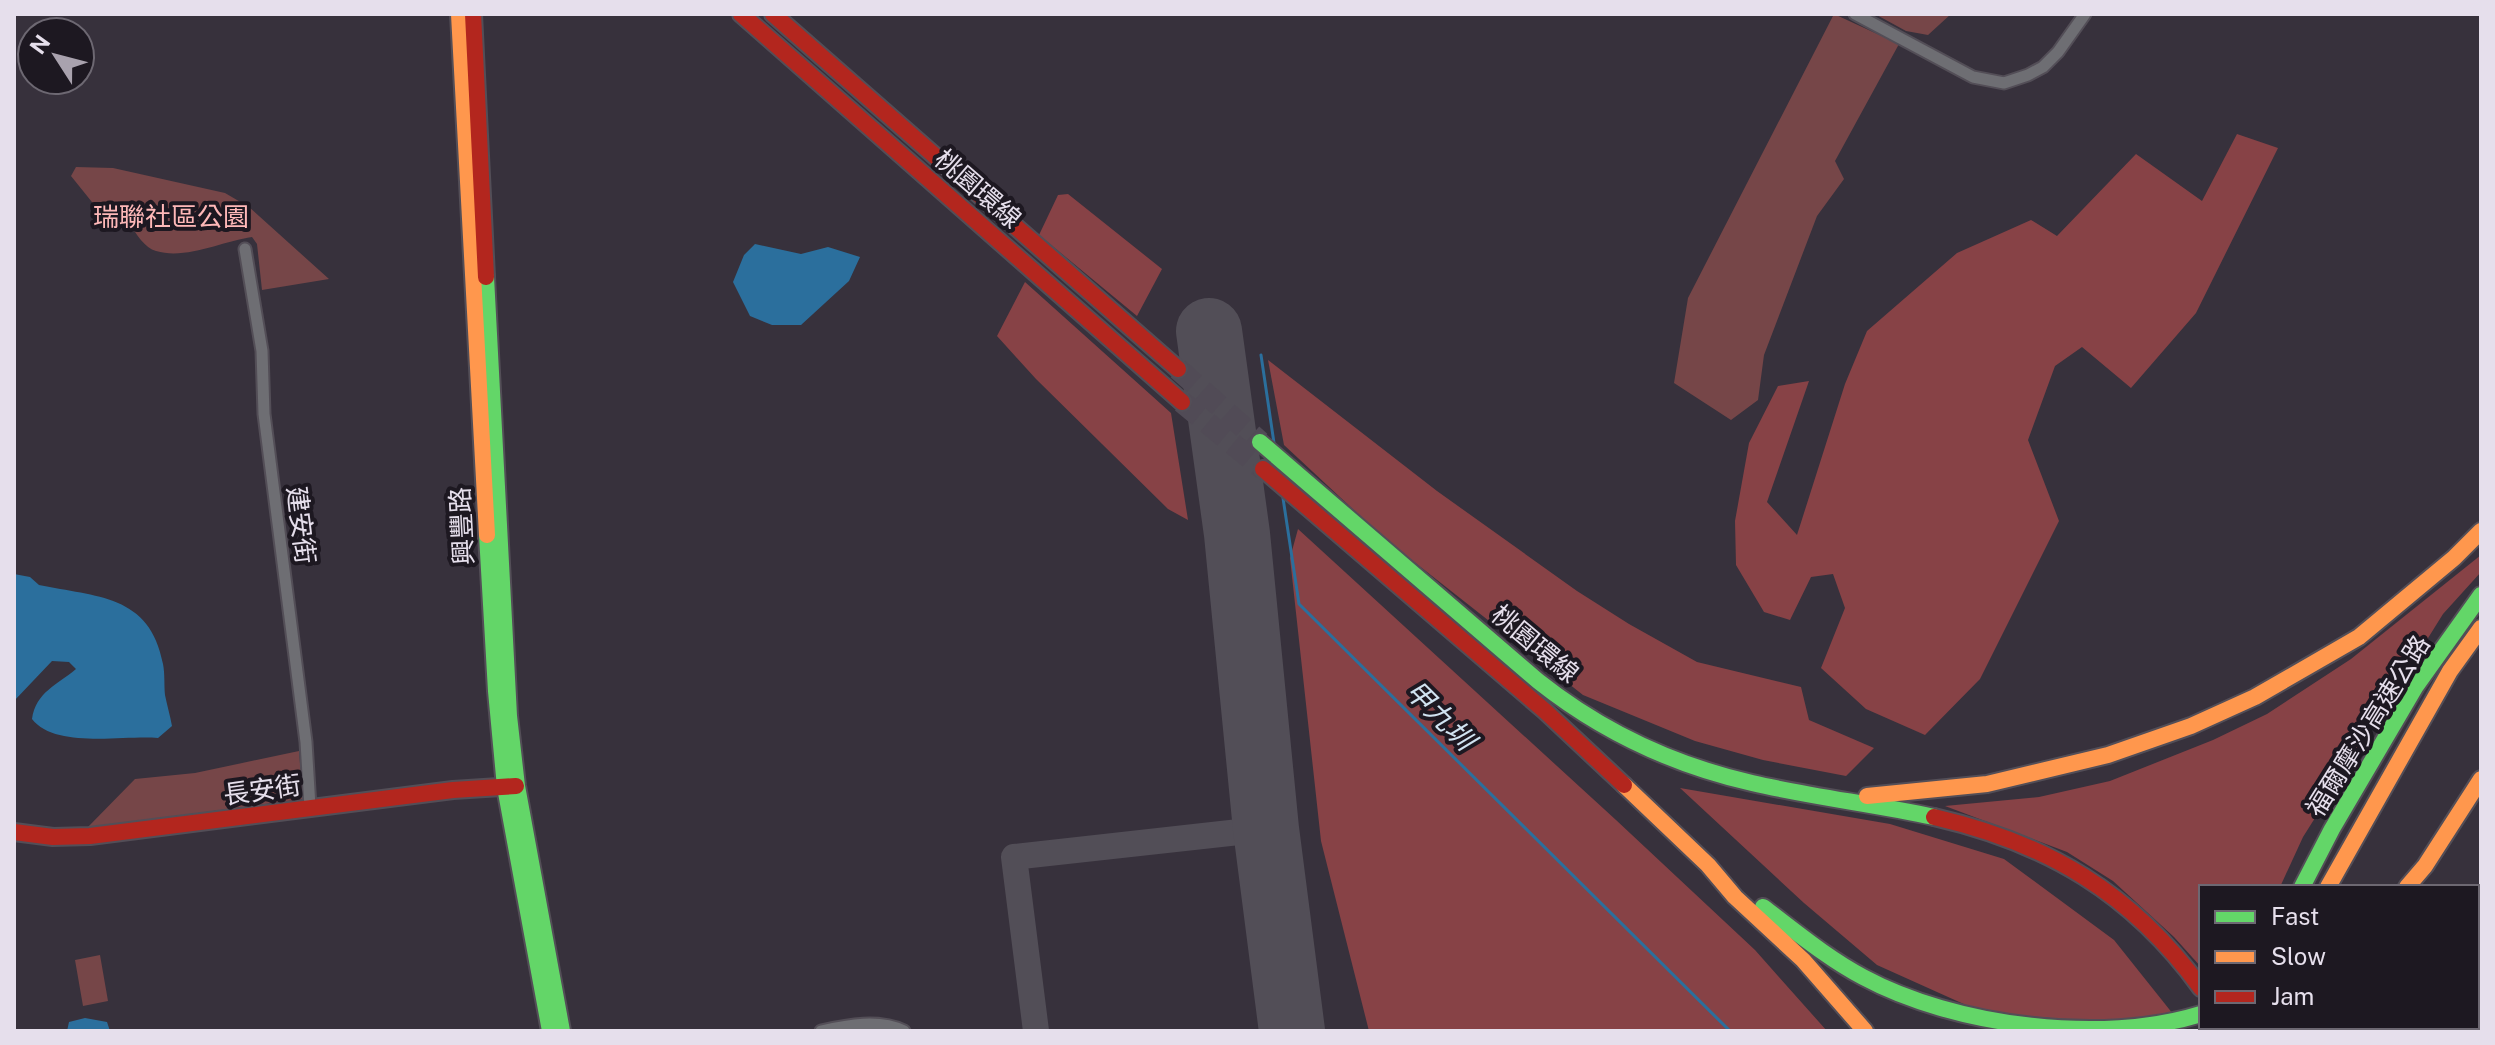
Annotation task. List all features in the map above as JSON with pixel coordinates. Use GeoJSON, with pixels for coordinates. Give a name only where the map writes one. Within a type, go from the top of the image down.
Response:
{"type":"FeatureCollection","features":[{"type":"Feature","properties":{"kind":"main road","name":"興豐路"},"geometry":{"type":"LineString","coordinates":[[459,14],[496,691],[550,1031]]}},
{"type":"Feature","properties":{"kind":"main road","name":"興豐路"},"geometry":{"type":"LineString","coordinates":[[473,14],[511,786],[562,1031]]}},
{"type":"Feature","properties":{"kind":"main road","name":"桃園環線"},"geometry":{"type":"LineString","coordinates":[[741,14],[1182,402]]}},
{"type":"Feature","properties":{"kind":"main road","name":"桃園環線"},"geometry":{"type":"LineString","coordinates":[[773,14],[1178,369]]}},
{"type":"Feature","properties":{"kind":"main road","name":"桃園環線"},"geometry":{"type":"LineString","coordinates":[[1260,442],[1587,717],[1664,756],[1726,776],[1826,799]]}},
{"type":"Feature","properties":{"kind":"main road","name":"桃園環線"},"geometry":{"type":"LineString","coordinates":[[1263,469],[1545,711],[1708,865]]}},
{"type":"Feature","properties":{"kind":"main road"},"geometry":{"type":"LineString","coordinates":[[1826,799],[1987,784],[2108,755],[2191,726],[2255,697],[2359,637],[2454,558],[2481,531]]}},
{"type":"Feature","properties":{"kind":"main road","name":"福爾摩沙高速公路"},"geometry":{"type":"LineString","coordinates":[[2303,885],[2332,829],[2416,686],[2481,595]]}},
{"type":"Feature","properties":{"kind":"main road","name":"福爾摩沙高速公路"},"geometry":{"type":"LineString","coordinates":[[2329,885],[2450,671],[2481,628]]}},
{"type":"Feature","properties":{"kind":"main road"},"geometry":{"type":"LineString","coordinates":[[2409,885],[2425,866],[2481,779]]}},
{"type":"Feature","properties":{"kind":"main road","name":"長安街"},"geometry":{"type":"LineString","coordinates":[[14,832],[53,837],[90,836],[453,790],[511,786]]}},
{"type":"Feature","properties":{"kind":"main road"},"geometry":{"type":"LineString","coordinates":[[1826,799],[1964,824],[2027,845],[2082,874],[2132,912],[2162,940],[2199,986]]}},
{"type":"Feature","properties":{"kind":"main road"},"geometry":{"type":"LineString","coordinates":[[1708,865],[1833,959],[1882,986],[1933,1007],[1987,1022],[2037,1029],[2118,1030],[2196,1016]]}},
{"type":"Feature","properties":{"kind":"main road"},"geometry":{"type":"LineString","coordinates":[[1708,865],[1735,897],[1803,960],[1865,1031]]}},
{"type":"Feature","properties":{"kind":"street"},"geometry":{"type":"LineString","coordinates":[[1855,14],[1973,77],[2004,83],[2043,67],[2058,52],[2085,14]]}},
{"type":"Feature","properties":{"kind":"street","name":"建安街"},"geometry":{"type":"LineString","coordinates":[[245,249],[262,351],[264,414],[306,742],[310,807]]}},
{"type":"Feature","properties":{"kind":"street"},"geometry":{"type":"LineString","coordinates":[[821,1031],[857,1024],[879,1024],[904,1031]]}},
{"type":"Feature","properties":{"kind":"green space"},"geometry":{"type":"Polygon","coordinates":[[[1834,14],[1899,44],[1835,161],[1844,179],[1817,216],[1764,355],[1758,400],[1731,420],[1674,383],[1688,298],[1834,14]]]}},
{"type":"Feature","properties":{"kind":"green space"},"geometry":{"type":"Polygon","coordinates":[[[1875,14],[1951,14],[1928,35],[1906,31],[1875,14]]]}},
{"type":"Feature","properties":{"kind":"green space","name":"瑞聯社區公園"},"geometry":{"type":"Polygon","coordinates":[[[76,167],[113,168],[225,193],[249,207],[329,279],[262,290],[257,244],[252,237],[180,253],[156,251],[141,240],[130,224],[108,222],[71,176],[76,167]]]}},
{"type":"Feature","properties":{"kind":"green space"},"geometry":{"type":"Polygon","coordinates":[[[299,751],[303,799],[87,828],[135,779],[195,773],[299,751]]]}},
{"type":"Feature","properties":{"kind":"green space"},"geometry":{"type":"Polygon","coordinates":[[[100,955],[108,1001],[83,1006],[75,960],[100,955]]]}},
{"type":"Feature","properties":{"kind":"shaded area"},"geometry":{"type":"Polygon","coordinates":[[[2237,134],[2278,148],[2196,313],[2131,388],[2082,347],[2055,366],[2028,440],[2059,521],[1980,679],[1925,735],[1866,709],[1821,668],[1845,608],[1833,574],[1811,577],[1790,620],[1764,612],[1736,565],[1735,521],[1749,443],[1778,386],[1809,381],[1767,502],[1797,535],[1845,384],[1867,331],[1957,253],[2031,220],[2057,236],[2136,154],[2202,201],[2237,134]]]}},
{"type":"Feature","properties":{"kind":"shaded area"},"geometry":{"type":"Polygon","coordinates":[[[1068,194],[1162,269],[1137,316],[1039,235],[1058,195],[1068,194]]]}},
{"type":"Feature","properties":{"kind":"shaded area"},"geometry":{"type":"Polygon","coordinates":[[[1025,282],[1171,413],[1188,520],[1168,509],[1036,379],[997,336],[1025,282]]]}},
{"type":"Feature","properties":{"kind":"shaded area"},"geometry":{"type":"Polygon","coordinates":[[[1268,360],[1437,491],[1577,591],[1697,662],[1801,687],[1809,720],[1874,748],[1846,776],[1763,760],[1695,741],[1583,695],[1385,539],[1284,445],[1268,360]]]}},
{"type":"Feature","properties":{"kind":"shaded area"},"geometry":{"type":"Polygon","coordinates":[[[1298,529],[1755,950],[1827,1031],[1369,1031],[1321,841],[1290,558],[1298,529]]]}},
{"type":"Feature","properties":{"kind":"shaded area"},"geometry":{"type":"Polygon","coordinates":[[[2481,555],[2481,572],[2443,614],[2410,667],[2375,713],[2344,772],[2303,837],[2281,885],[2199,885],[2199,965],[2174,937],[2113,881],[2067,852],[1945,806],[2039,797],[2110,781],[2213,740],[2267,714],[2351,659],[2481,555]]]}},
{"type":"Feature","properties":{"kind":"shaded area"},"geometry":{"type":"Polygon","coordinates":[[[1680,788],[1890,824],[2004,859],[2114,940],[2177,1019],[2112,1030],[1977,1010],[1877,965],[1804,903],[1680,788]]]}},
{"type":"Feature","properties":{"kind":"water"},"geometry":{"type":"Polygon","coordinates":[[[755,244],[801,254],[828,247],[860,257],[849,281],[801,325],[772,325],[750,316],[733,282],[744,255],[755,244]]]}},
{"type":"Feature","properties":{"kind":"water"},"geometry":{"type":"Polygon","coordinates":[[[14,574],[30,577],[39,585],[100,597],[133,611],[146,624],[156,641],[163,664],[165,695],[172,726],[158,738],[90,739],[56,734],[32,719],[43,696],[76,669],[69,662],[52,661],[14,701],[14,574]]]}},
{"type":"Feature","properties":{"kind":"water"},"geometry":{"type":"Polygon","coordinates":[[[85,1018],[107,1022],[110,1031],[67,1031],[69,1022],[85,1018]]]}},
{"type":"Feature","properties":{"kind":"waterway","name":"甲九圳"},"geometry":{"type":"LineString","coordinates":[[1261,355],[1274,443]]}},
{"type":"Feature","properties":{"kind":"waterway","name":"甲九圳"},"geometry":{"type":"LineString","coordinates":[[1283,498],[1299,604],[1730,1031]]}},
{"type":"Feature","properties":{"kind":"taxiway"},"geometry":{"type":"LineString","coordinates":[[1036,1031],[1014,857],[1266,829]]}},
{"type":"Feature","properties":{"kind":"runway"},"geometry":{"type":"LineString","coordinates":[[1209,331],[1237,534],[1266,829],[1292,1031]]}},
{"type":"Feature","properties":{"kind":"tunnel"},"geometry":{"type":"LineString","coordinates":[[1178,369],[1260,442]]}},
{"type":"Feature","properties":{"kind":"tunnel"},"geometry":{"type":"LineString","coordinates":[[1182,402],[1263,469]]}},
{"type":"Feature","properties":{"kind":"traffic: fast"},"geometry":{"type":"LineString","coordinates":[[486,277],[509,716],[517,786],[562,1031]]}},
{"type":"Feature","properties":{"kind":"traffic: fast"},"geometry":{"type":"LineString","coordinates":[[1260,442],[1538,681],[1587,716],[1666,756],[1723,776],[1934,817]]}},
{"type":"Feature","properties":{"kind":"traffic: fast"},"geometry":{"type":"LineString","coordinates":[[487,535],[505,787],[550,1031]]}},
{"type":"Feature","properties":{"kind":"traffic: fast"},"geometry":{"type":"LineString","coordinates":[[2303,885],[2332,829],[2416,686],[2481,595]]}},
{"type":"Feature","properties":{"kind":"traffic: fast"},"geometry":{"type":"LineString","coordinates":[[1763,907],[1850,970],[1900,994],[1940,1008],[2029,1026],[2075,1029],[2162,1023],[2199,1014]]}},
{"type":"Feature","properties":{"kind":"traffic: slow"},"geometry":{"type":"LineString","coordinates":[[459,14],[487,535]]}},
{"type":"Feature","properties":{"kind":"traffic: slow"},"geometry":{"type":"LineString","coordinates":[[1867,796],[1987,784],[2108,755],[2191,726],[2255,697],[2359,637],[2454,558],[2481,531]]}},
{"type":"Feature","properties":{"kind":"traffic: slow"},"geometry":{"type":"LineString","coordinates":[[2329,885],[2450,671],[2481,628]]}},
{"type":"Feature","properties":{"kind":"traffic: slow"},"geometry":{"type":"LineString","coordinates":[[2409,885],[2425,866],[2481,779]]}},
{"type":"Feature","properties":{"kind":"traffic: slow"},"geometry":{"type":"LineString","coordinates":[[1624,785],[1708,865],[1735,897],[1803,960],[1865,1031]]}},
{"type":"Feature","properties":{"kind":"traffic: jam"},"geometry":{"type":"LineString","coordinates":[[473,14],[486,277]]}},
{"type":"Feature","properties":{"kind":"traffic: jam"},"geometry":{"type":"LineString","coordinates":[[741,14],[1182,402]]}},
{"type":"Feature","properties":{"kind":"traffic: jam"},"geometry":{"type":"LineString","coordinates":[[773,14],[1178,369]]}},
{"type":"Feature","properties":{"kind":"traffic: jam"},"geometry":{"type":"LineString","coordinates":[[1263,469],[1545,711],[1624,785]]}},
{"type":"Feature","properties":{"kind":"traffic: jam"},"geometry":{"type":"LineString","coordinates":[[14,832],[53,837],[90,836],[453,790],[516,786]]}},
{"type":"Feature","properties":{"kind":"traffic: jam"},"geometry":{"type":"LineString","coordinates":[[1934,817],[2014,841],[2084,877],[2146,925],[2199,985]]}}]}
